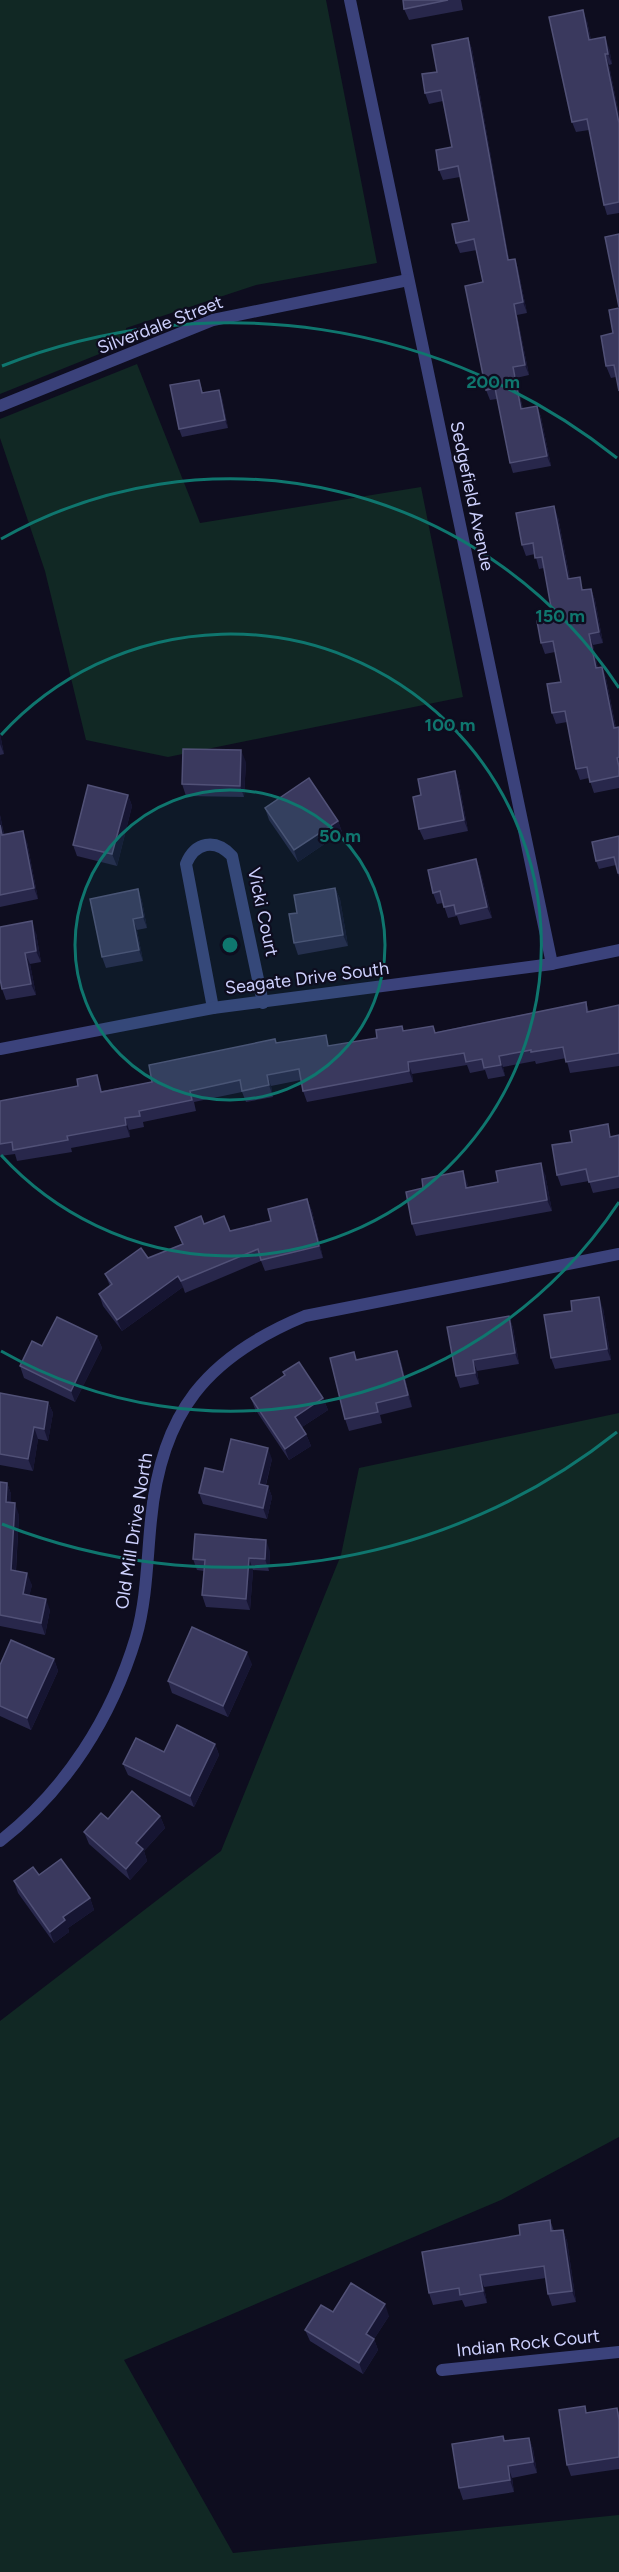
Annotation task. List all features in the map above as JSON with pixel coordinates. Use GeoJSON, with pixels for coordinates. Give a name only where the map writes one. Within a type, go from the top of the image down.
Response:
{"type":"FeatureCollection","features":[{"type":"Feature","properties":{"kind":"street","name":"Sedgefield Avenue"},"geometry":{"type":"LineString","coordinates":[[350,0],[552,963]]}},
{"type":"Feature","properties":{"kind":"street","name":"Silverdale Street"},"geometry":{"type":"LineString","coordinates":[[0,406],[213,320],[408,280]]}},
{"type":"Feature","properties":{"kind":"street","name":"Vicki Court"},"geometry":{"type":"LineString","coordinates":[[213,1008],[186,871],[190,855],[195,848],[204,844],[224,848],[232,856],[263,1003]]}},
{"type":"Feature","properties":{"kind":"street","name":"Seagate Drive South"},"geometry":{"type":"LineString","coordinates":[[0,1049],[213,1008],[552,963],[619,950]]}},
{"type":"Feature","properties":{"kind":"street","name":"Old Mill Drive North"},"geometry":{"type":"LineString","coordinates":[[0,1841],[50,1796],[98,1728],[136,1635],[143,1598],[151,1516],[166,1443],[188,1401],[223,1363],[262,1335],[304,1316],[619,1254]]}},
{"type":"Feature","properties":{"kind":"street","name":"Indian Rock Court"},"geometry":{"type":"LineString","coordinates":[[441,2370],[619,2352]]}},
{"type":"Feature","properties":{"kind":"green space"},"geometry":{"type":"Polygon","coordinates":[[[0,0],[326,0],[377,263],[256,285],[126,328],[129,342],[0,394],[0,0]]]}},
{"type":"Feature","properties":{"kind":"green space"},"geometry":{"type":"Polygon","coordinates":[[[137,364],[200,523],[421,487],[463,697],[168,757],[86,740],[45,571],[0,438],[0,419],[137,364]]]}},
{"type":"Feature","properties":{"kind":"green space"},"geometry":{"type":"Polygon","coordinates":[[[619,1413],[619,2137],[501,2200],[124,2360],[233,2553],[619,2515],[619,2572],[0,2572],[0,2021],[221,1851],[341,1555],[359,1468],[619,1413]]]}},
{"type":"Feature","properties":{"kind":"building"},"geometry":{"type":"Polygon","coordinates":[[[403,0],[448,0],[404,9],[403,0]]]}},
{"type":"Feature","properties":{"kind":"building"},"geometry":{"type":"Polygon","coordinates":[[[583,10],[589,40],[605,37],[608,54],[605,54],[619,123],[619,202],[604,205],[587,119],[572,122],[549,17],[583,10]]]}},
{"type":"Feature","properties":{"kind":"building"},"geometry":{"type":"Polygon","coordinates":[[[468,38],[508,260],[515,259],[523,302],[514,304],[525,365],[513,367],[521,409],[537,406],[547,456],[510,463],[495,388],[486,390],[465,286],[483,282],[474,239],[456,243],[452,224],[469,221],[458,166],[439,170],[436,150],[452,147],[441,90],[425,93],[422,74],[437,72],[432,45],[468,38]]]}},
{"type":"Feature","properties":{"kind":"building"},"geometry":{"type":"Polygon","coordinates":[[[619,234],[619,307],[605,237],[619,234]]]}},
{"type":"Feature","properties":{"kind":"building"},"geometry":{"type":"Polygon","coordinates":[[[619,308],[619,391],[614,365],[606,366],[601,336],[613,333],[609,310],[619,308]]]}},
{"type":"Feature","properties":{"kind":"building"},"geometry":{"type":"Polygon","coordinates":[[[199,380],[202,393],[219,390],[225,420],[179,429],[170,385],[199,380]]]}},
{"type":"Feature","properties":{"kind":"building"},"geometry":{"type":"Polygon","coordinates":[[[554,506],[568,579],[580,577],[582,590],[591,589],[599,632],[589,634],[596,668],[602,667],[614,728],[619,727],[619,757],[617,758],[619,776],[590,782],[587,767],[576,769],[565,711],[552,713],[547,684],[561,682],[553,641],[541,643],[537,621],[553,618],[542,557],[535,558],[533,543],[522,545],[516,513],[554,506]]]}},
{"type":"Feature","properties":{"kind":"building"},"geometry":{"type":"Polygon","coordinates":[[[183,749],[241,750],[240,786],[182,784],[183,749]]]}},
{"type":"Feature","properties":{"kind":"building"},"geometry":{"type":"Polygon","coordinates":[[[455,771],[464,820],[419,829],[413,797],[421,795],[418,779],[455,771]]]}},
{"type":"Feature","properties":{"kind":"building"},"geometry":{"type":"Polygon","coordinates":[[[309,778],[338,821],[294,850],[265,808],[309,778]]]}},
{"type":"Feature","properties":{"kind":"building"},"geometry":{"type":"Polygon","coordinates":[[[88,785],[128,795],[112,854],[73,845],[88,785]]]}},
{"type":"Feature","properties":{"kind":"building"},"geometry":{"type":"Polygon","coordinates":[[[0,825],[2,835],[23,831],[34,888],[0,895],[0,825]]]}},
{"type":"Feature","properties":{"kind":"building"},"geometry":{"type":"Polygon","coordinates":[[[619,836],[618,873],[614,857],[596,861],[592,842],[619,836]]]}},
{"type":"Feature","properties":{"kind":"building"},"geometry":{"type":"Polygon","coordinates":[[[476,859],[487,907],[456,914],[454,905],[444,907],[440,891],[433,893],[428,870],[476,859]]]}},
{"type":"Feature","properties":{"kind":"building"},"geometry":{"type":"Polygon","coordinates":[[[335,888],[343,935],[294,943],[289,914],[297,913],[294,895],[335,888]]]}},
{"type":"Feature","properties":{"kind":"building"},"geometry":{"type":"Polygon","coordinates":[[[138,889],[143,917],[133,919],[139,950],[102,957],[90,899],[138,889]]]}},
{"type":"Feature","properties":{"kind":"building"},"geometry":{"type":"Polygon","coordinates":[[[32,921],[36,951],[25,953],[31,984],[2,989],[0,927],[32,921]]]}},
{"type":"Feature","properties":{"kind":"building"},"geometry":{"type":"Polygon","coordinates":[[[586,1002],[587,1012],[619,1005],[619,1053],[566,1062],[563,1047],[531,1052],[531,1050],[499,1056],[501,1065],[484,1068],[482,1059],[466,1062],[464,1053],[408,1062],[409,1071],[303,1091],[299,1069],[267,1075],[269,1085],[242,1091],[240,1080],[190,1091],[192,1100],[139,1111],[140,1116],[125,1118],[126,1125],[67,1136],[68,1140],[13,1150],[12,1142],[0,1144],[0,1101],[78,1086],[77,1079],[97,1075],[101,1092],[152,1082],[149,1065],[275,1039],[276,1043],[326,1035],[328,1046],[377,1038],[376,1030],[402,1026],[403,1031],[433,1026],[435,1033],[586,1002]]]}},
{"type":"Feature","properties":{"kind":"building"},"geometry":{"type":"Polygon","coordinates":[[[608,1124],[610,1137],[619,1135],[619,1176],[589,1182],[586,1169],[557,1175],[552,1145],[572,1142],[570,1131],[608,1124]]]}},
{"type":"Feature","properties":{"kind":"building"},"geometry":{"type":"Polygon","coordinates":[[[541,1163],[547,1200],[412,1224],[406,1192],[423,1188],[422,1179],[463,1171],[466,1188],[498,1182],[496,1171],[541,1163]]]}},
{"type":"Feature","properties":{"kind":"building"},"geometry":{"type":"Polygon","coordinates":[[[307,1199],[319,1246],[261,1260],[258,1249],[181,1281],[178,1276],[117,1320],[99,1294],[112,1284],[105,1274],[141,1248],[148,1258],[183,1244],[175,1227],[201,1216],[204,1224],[224,1216],[230,1231],[271,1221],[268,1209],[307,1199]]]}},
{"type":"Feature","properties":{"kind":"building"},"geometry":{"type":"Polygon","coordinates":[[[599,1297],[607,1349],[551,1358],[544,1315],[572,1311],[571,1301],[599,1297]]]}},
{"type":"Feature","properties":{"kind":"building"},"geometry":{"type":"Polygon","coordinates":[[[509,1316],[515,1353],[473,1360],[475,1373],[456,1376],[447,1327],[509,1316]]]}},
{"type":"Feature","properties":{"kind":"building"},"geometry":{"type":"Polygon","coordinates":[[[57,1317],[97,1336],[71,1391],[20,1366],[32,1341],[42,1346],[57,1317]]]}},
{"type":"Feature","properties":{"kind":"building"},"geometry":{"type":"Polygon","coordinates":[[[397,1351],[408,1395],[376,1403],[378,1412],[345,1419],[330,1358],[354,1352],[356,1360],[397,1351]]]}},
{"type":"Feature","properties":{"kind":"building"},"geometry":{"type":"Polygon","coordinates":[[[299,1362],[323,1398],[295,1417],[306,1434],[285,1449],[251,1398],[285,1375],[283,1372],[299,1362]]]}},
{"type":"Feature","properties":{"kind":"building"},"geometry":{"type":"Polygon","coordinates":[[[0,1393],[48,1402],[44,1429],[34,1427],[28,1459],[0,1454],[0,1393]]]}},
{"type":"Feature","properties":{"kind":"building"},"geometry":{"type":"Polygon","coordinates":[[[231,1439],[268,1448],[259,1484],[268,1486],[263,1508],[199,1493],[205,1468],[223,1472],[231,1439]]]}},
{"type":"Feature","properties":{"kind":"building"},"geometry":{"type":"Polygon","coordinates":[[[0,1482],[7,1483],[6,1502],[15,1503],[11,1570],[27,1573],[23,1594],[46,1599],[41,1623],[0,1615],[0,1482]]]}},
{"type":"Feature","properties":{"kind":"building"},"geometry":{"type":"Polygon","coordinates":[[[195,1534],[266,1540],[265,1559],[249,1558],[246,1599],[202,1595],[205,1560],[193,1559],[195,1534]]]}},
{"type":"Feature","properties":{"kind":"building"},"geometry":{"type":"Polygon","coordinates":[[[192,1627],[247,1652],[223,1706],[168,1681],[192,1627]]]}},
{"type":"Feature","properties":{"kind":"building"},"geometry":{"type":"Polygon","coordinates":[[[11,1640],[54,1659],[27,1718],[0,1706],[0,1665],[11,1640]]]}},
{"type":"Feature","properties":{"kind":"building"},"geometry":{"type":"Polygon","coordinates":[[[177,1725],[215,1744],[190,1796],[123,1764],[136,1738],[164,1752],[177,1725]]]}},
{"type":"Feature","properties":{"kind":"building"},"geometry":{"type":"Polygon","coordinates":[[[132,1791],[160,1816],[136,1843],[143,1849],[126,1869],[84,1832],[101,1813],[108,1819],[132,1791]]]}},
{"type":"Feature","properties":{"kind":"building"},"geometry":{"type":"Polygon","coordinates":[[[61,1859],[90,1898],[63,1917],[65,1920],[50,1932],[14,1881],[33,1867],[39,1875],[61,1859]]]}},
{"type":"Feature","properties":{"kind":"building"},"geometry":{"type":"Polygon","coordinates":[[[550,2220],[551,2231],[563,2230],[572,2291],[548,2294],[544,2266],[480,2275],[483,2291],[460,2295],[459,2288],[429,2293],[422,2252],[520,2235],[519,2225],[550,2220]]]}},
{"type":"Feature","properties":{"kind":"building"},"geometry":{"type":"Polygon","coordinates":[[[351,2283],[385,2304],[366,2334],[374,2339],[359,2363],[305,2330],[321,2305],[333,2312],[351,2283]]]}},
{"type":"Feature","properties":{"kind":"building"},"geometry":{"type":"Polygon","coordinates":[[[585,2406],[586,2413],[617,2408],[619,2457],[567,2465],[559,2410],[585,2406]]]}},
{"type":"Feature","properties":{"kind":"building"},"geometry":{"type":"Polygon","coordinates":[[[503,2436],[504,2441],[529,2438],[533,2462],[508,2466],[510,2480],[459,2488],[452,2444],[503,2436]]]}}]}
